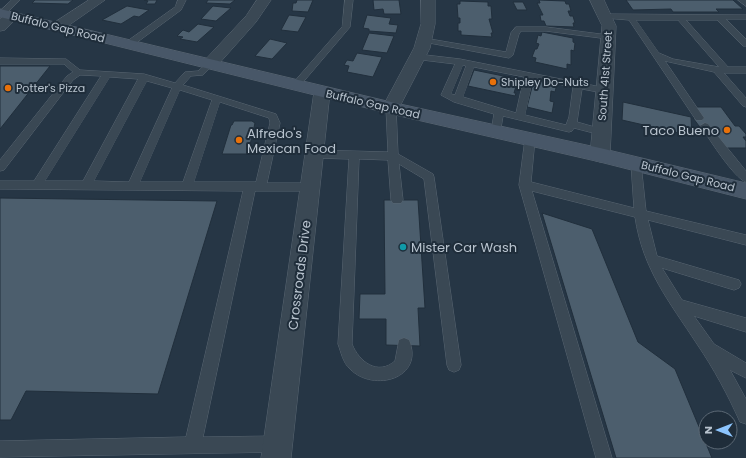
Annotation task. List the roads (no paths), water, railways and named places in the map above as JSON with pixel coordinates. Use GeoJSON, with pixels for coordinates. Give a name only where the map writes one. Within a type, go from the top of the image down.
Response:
{"type":"FeatureCollection","features":[{"type":"Feature","properties":{"kind":"main road","name":"Buffalo Gap Road"},"geometry":{"type":"LineString","coordinates":[[6,14],[129,44],[205,68],[296,85],[746,190]]}},
{"type":"Feature","properties":{"kind":"street"},"geometry":{"type":"LineString","coordinates":[[57,27],[98,0]]}},
{"type":"Feature","properties":{"kind":"street"},"geometry":{"type":"LineString","coordinates":[[205,68],[251,19],[264,0]]}},
{"type":"Feature","properties":{"kind":"street"},"geometry":{"type":"LineString","coordinates":[[391,108],[424,40],[428,24],[428,0]]}},
{"type":"Feature","properties":{"kind":"street","name":"South 41st Street"},"geometry":{"type":"LineString","coordinates":[[597,0],[609,26],[603,90],[600,155]]}},
{"type":"Feature","properties":{"kind":"street","name":"Crossroads Drive"},"geometry":{"type":"LineString","coordinates":[[277,451],[322,92]]}},
{"type":"Feature","properties":{"kind":"lane"},"geometry":{"type":"LineString","coordinates":[[129,44],[178,8],[182,0]]}},
{"type":"Feature","properties":{"kind":"lane"},"geometry":{"type":"LineString","coordinates":[[296,85],[346,27],[349,0]]}},
{"type":"Feature","properties":{"kind":"lane"},"geometry":{"type":"LineString","coordinates":[[742,0],[746,4]]}},
{"type":"Feature","properties":{"kind":"lane"},"geometry":{"type":"LineString","coordinates":[[605,16],[631,18],[746,17]]}},
{"type":"Feature","properties":{"kind":"lane"},"geometry":{"type":"LineString","coordinates":[[631,18],[702,122],[730,160],[746,178]]}},
{"type":"Feature","properties":{"kind":"lane"},"geometry":{"type":"LineString","coordinates":[[680,18],[745,100]]}},
{"type":"Feature","properties":{"kind":"lane"},"geometry":{"type":"LineString","coordinates":[[720,18],[746,44]]}},
{"type":"Feature","properties":{"kind":"lane"},"geometry":{"type":"LineString","coordinates":[[424,40],[509,55],[515,33],[519,29],[546,29],[608,37]]}},
{"type":"Feature","properties":{"kind":"lane"},"geometry":{"type":"LineString","coordinates":[[656,55],[671,61],[722,70],[746,70]]}},
{"type":"Feature","properties":{"kind":"lane"},"geometry":{"type":"LineString","coordinates":[[417,57],[460,62],[603,90]]}},
{"type":"Feature","properties":{"kind":"lane"},"geometry":{"type":"LineString","coordinates":[[0,61],[52,60],[66,62],[78,72],[144,77],[268,113],[273,116],[275,123],[255,186],[192,445]]}},
{"type":"Feature","properties":{"kind":"lane"},"geometry":{"type":"LineString","coordinates":[[460,62],[446,95],[457,100],[520,118],[569,129],[574,117],[578,85]]}},
{"type":"Feature","properties":{"kind":"lane"},"geometry":{"type":"LineString","coordinates":[[457,100],[471,64]]}},
{"type":"Feature","properties":{"kind":"lane"},"geometry":{"type":"LineString","coordinates":[[133,186],[177,86],[188,74],[205,68]]}},
{"type":"Feature","properties":{"kind":"lane"},"geometry":{"type":"LineString","coordinates":[[188,89],[199,78],[205,68]]}},
{"type":"Feature","properties":{"kind":"lane"},"geometry":{"type":"LineString","coordinates":[[0,166],[70,78],[78,72]]}},
{"type":"Feature","properties":{"kind":"lane"},"geometry":{"type":"LineString","coordinates":[[37,185],[107,74]]}},
{"type":"Feature","properties":{"kind":"lane"},"geometry":{"type":"LineString","coordinates":[[520,118],[529,76]]}},
{"type":"Feature","properties":{"kind":"lane"},"geometry":{"type":"LineString","coordinates":[[87,185],[144,77]]}},
{"type":"Feature","properties":{"kind":"lane"},"geometry":{"type":"LineString","coordinates":[[187,186],[217,98]]}},
{"type":"Feature","properties":{"kind":"lane"},"geometry":{"type":"LineString","coordinates":[[391,108],[397,200]]}},
{"type":"Feature","properties":{"kind":"lane"},"geometry":{"type":"LineString","coordinates":[[496,132],[499,112]]}},
{"type":"Feature","properties":{"kind":"lane"},"geometry":{"type":"LineString","coordinates":[[571,124],[601,132]]}},
{"type":"Feature","properties":{"kind":"lane"},"geometry":{"type":"LineString","coordinates":[[530,139],[525,185],[604,458]]}},
{"type":"Feature","properties":{"kind":"lane"},"geometry":{"type":"LineString","coordinates":[[314,154],[393,156],[428,177],[454,364]]}},
{"type":"Feature","properties":{"kind":"lane"},"geometry":{"type":"LineString","coordinates":[[354,154],[345,344],[349,356],[357,366],[368,372],[381,374],[391,372],[400,367],[404,358],[404,345]]}},
{"type":"Feature","properties":{"kind":"lane"},"geometry":{"type":"LineString","coordinates":[[636,164],[641,214],[652,260],[661,279],[677,305],[709,349],[746,416]]}},
{"type":"Feature","properties":{"kind":"lane"},"geometry":{"type":"LineString","coordinates":[[0,185],[310,187]]}},
{"type":"Feature","properties":{"kind":"lane"},"geometry":{"type":"LineString","coordinates":[[525,185],[746,240]]}},
{"type":"Feature","properties":{"kind":"lane"},"geometry":{"type":"LineString","coordinates":[[652,260],[734,284]]}},
{"type":"Feature","properties":{"kind":"lane"},"geometry":{"type":"LineString","coordinates":[[677,305],[746,325]]}},
{"type":"Feature","properties":{"kind":"lane"},"geometry":{"type":"LineString","coordinates":[[709,349],[746,371]]}},
{"type":"Feature","properties":{"kind":"lane"},"geometry":{"type":"LineString","coordinates":[[0,448],[192,445],[277,451]]}},
{"type":"Feature","properties":{"kind":"place","name":"Shipley Do-Nuts"},"geometry":{"type":"Point","coordinates":[493,82]}},
{"type":"Feature","properties":{"kind":"place","name":"Potter's Pizza"},"geometry":{"type":"Point","coordinates":[8,88]}},
{"type":"Feature","properties":{"kind":"place","name":"Taco Bueno"},"geometry":{"type":"Point","coordinates":[727,130]}},
{"type":"Feature","properties":{"kind":"place","name":"Alfredo's Mexican Food"},"geometry":{"type":"Point","coordinates":[239,140]}},
{"type":"Feature","properties":{"kind":"place","name":"Mister Car Wash"},"geometry":{"type":"Point","coordinates":[403,247]}}]}
